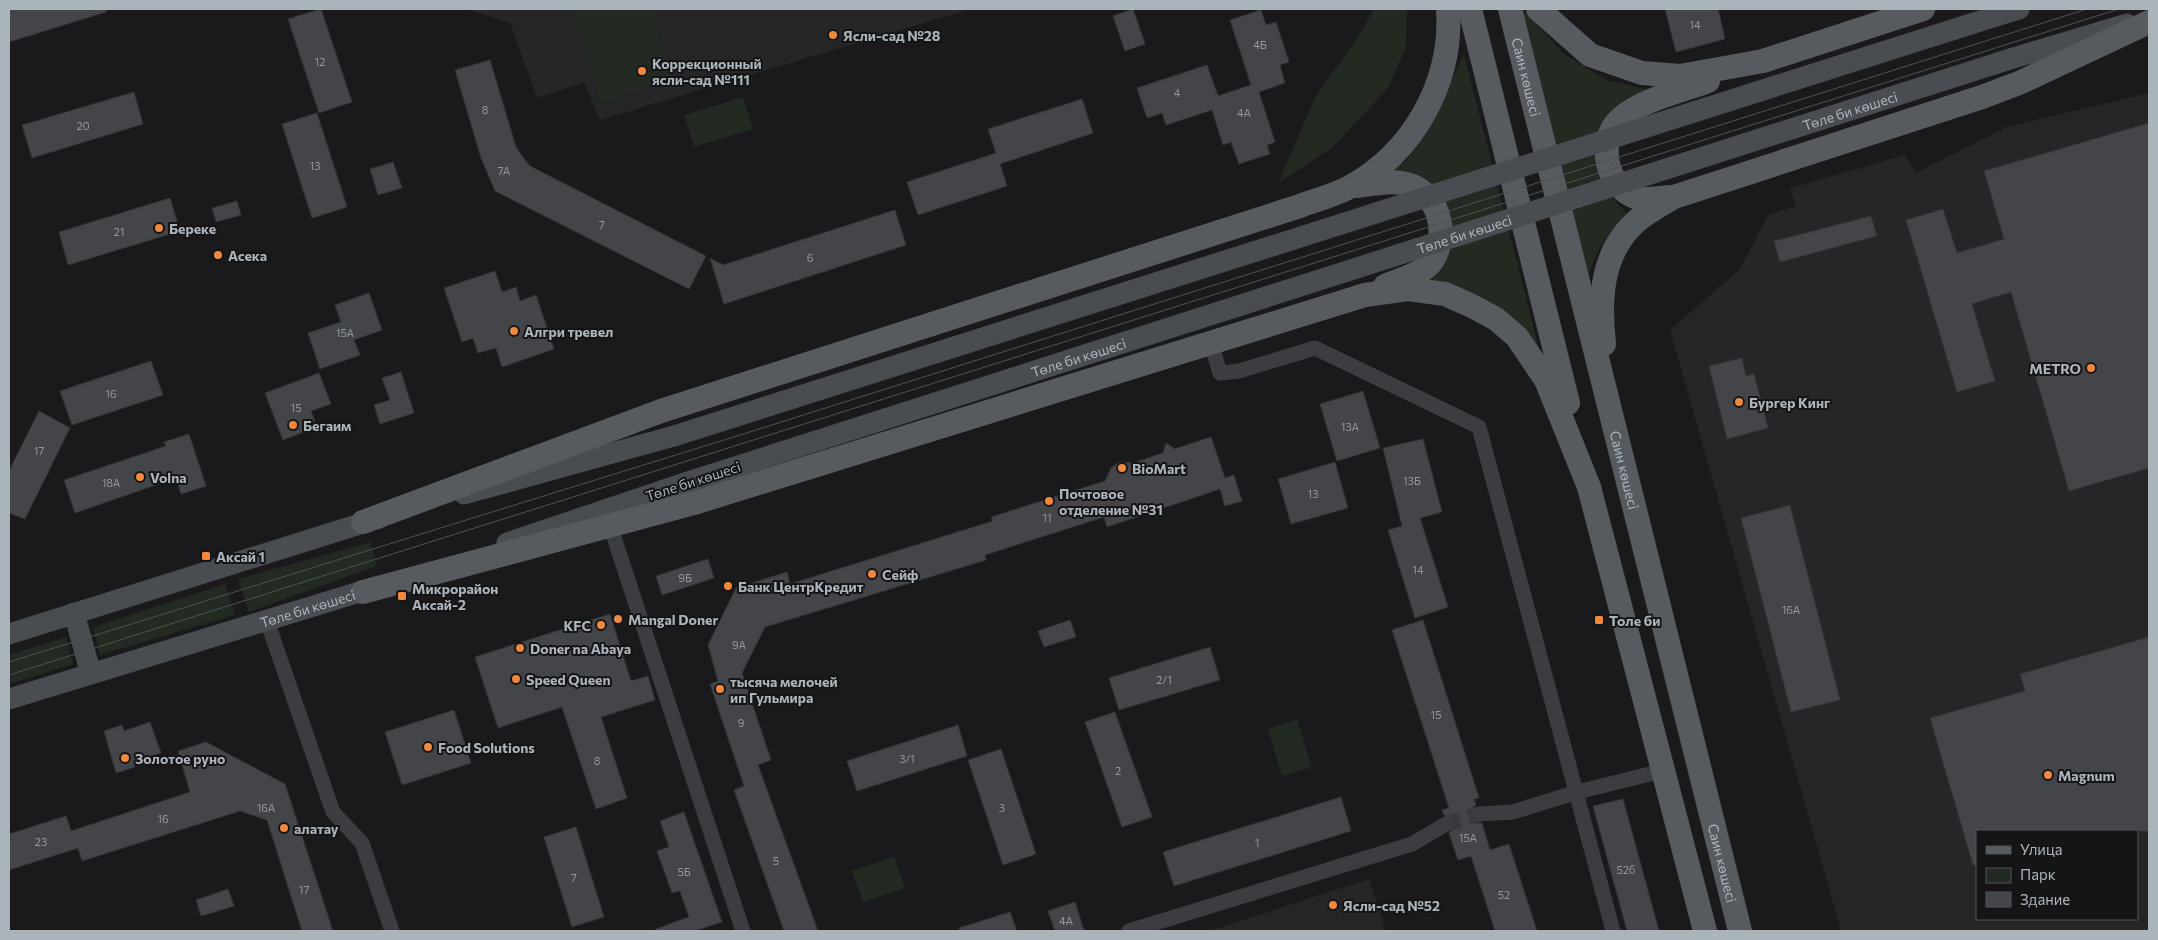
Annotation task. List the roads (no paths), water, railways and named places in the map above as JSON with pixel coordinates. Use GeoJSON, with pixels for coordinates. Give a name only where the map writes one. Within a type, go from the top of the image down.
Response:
{"type":"FeatureCollection","features":[{"type":"Feature","properties":{"kind":"main road"},"geometry":{"type":"LineString","coordinates":[[1349,188],[1378,168],[1401,146],[1428,107],[1442,76],[1448,42],[1448,9]]}},
{"type":"Feature","properties":{"kind":"main road"},"geometry":{"type":"LineString","coordinates":[[1470,9],[1589,487],[1705,931]]}},
{"type":"Feature","properties":{"kind":"main road","name":"Саин көшесі"},"geometry":{"type":"LineString","coordinates":[[1510,9],[1740,931]]}},
{"type":"Feature","properties":{"kind":"main road"},"geometry":{"type":"LineString","coordinates":[[1538,9],[1590,55],[1642,73],[1680,76],[1763,61]]}},
{"type":"Feature","properties":{"kind":"main road"},"geometry":{"type":"LineString","coordinates":[[1674,197],[1638,198],[1624,191],[1612,176],[1606,154],[1608,135],[1619,120],[1635,108],[1763,61],[1923,9]]}},
{"type":"Feature","properties":{"kind":"main road"},"geometry":{"type":"LineString","coordinates":[[9,634],[363,522],[674,436],[2018,9]]}},
{"type":"Feature","properties":{"kind":"main road","name":"Төле би көшесі"},"geometry":{"type":"LineString","coordinates":[[608,518],[688,482],[2010,59],[2149,17]]}},
{"type":"Feature","properties":{"kind":"main road"},"geometry":{"type":"LineString","coordinates":[[1613,428],[1602,326],[1601,299],[1604,277],[1612,254],[1625,233],[1639,219],[1674,197],[1982,97],[2019,83],[2149,22]]}},
{"type":"Feature","properties":{"kind":"main road"},"geometry":{"type":"LineString","coordinates":[[363,522],[661,411],[961,316],[1300,206],[1349,188],[1386,182],[1406,184],[1425,192],[1436,206],[1440,224],[1439,244],[1431,262],[1416,272],[1365,295],[694,503],[608,518],[363,592]]}},
{"type":"Feature","properties":{"kind":"main road"},"geometry":{"type":"LineString","coordinates":[[1365,295],[1408,289],[1445,294],[1496,318],[1517,337],[1546,380],[1589,487]]}},
{"type":"Feature","properties":{"kind":"main road","name":"Төле би көшесі"},"geometry":{"type":"LineString","coordinates":[[9,699],[363,592]]}},
{"type":"Feature","properties":{"kind":"main road"},"geometry":{"type":"LineString","coordinates":[[74,613],[91,674]]}},
{"type":"Feature","properties":{"kind":"main road"},"geometry":{"type":"LineString","coordinates":[[1693,884],[1699,931]]}},
{"type":"Feature","properties":{"kind":"street"},"geometry":{"type":"LineString","coordinates":[[1211,343],[1220,373],[1239,371],[1315,348],[1479,427],[1578,792],[1613,931]]}},
{"type":"Feature","properties":{"kind":"street"},"geometry":{"type":"LineString","coordinates":[[608,518],[743,931]]}},
{"type":"Feature","properties":{"kind":"street"},"geometry":{"type":"LineString","coordinates":[[267,621],[333,812],[362,843],[392,931]]}},
{"type":"Feature","properties":{"kind":"street"},"geometry":{"type":"LineString","coordinates":[[1479,814],[1513,812],[1578,792],[1662,771]]}},
{"type":"Feature","properties":{"kind":"street"},"geometry":{"type":"LineString","coordinates":[[1129,931],[1412,844],[1446,824]]}},
{"type":"Feature","properties":{"kind":"tunnel"},"geometry":{"type":"LineString","coordinates":[[1446,824],[1479,814]]}},
{"type":"Feature","properties":{"kind":"tram line"},"geometry":{"type":"LineString","coordinates":[[9,662],[737,436],[2087,9]]}},
{"type":"Feature","properties":{"kind":"tram line"},"geometry":{"type":"LineString","coordinates":[[9,675],[2119,9]]}},
{"type":"Feature","properties":{"kind":"place","name":"Ясли-сад №28"},"geometry":{"type":"Point","coordinates":[833,35]}},
{"type":"Feature","properties":{"kind":"place","name":"Коррекционный ясли-сад №111"},"geometry":{"type":"Point","coordinates":[642,71]}},
{"type":"Feature","properties":{"kind":"place","name":"Береке"},"geometry":{"type":"Point","coordinates":[159,228]}},
{"type":"Feature","properties":{"kind":"place","name":"Асека"},"geometry":{"type":"Point","coordinates":[218,255]}},
{"type":"Feature","properties":{"kind":"place","name":"Алгри тревел"},"geometry":{"type":"Point","coordinates":[514,331]}},
{"type":"Feature","properties":{"kind":"place","name":"METRO"},"geometry":{"type":"Point","coordinates":[2091,368]}},
{"type":"Feature","properties":{"kind":"place","name":"Бургер Кинг"},"geometry":{"type":"Point","coordinates":[1739,402]}},
{"type":"Feature","properties":{"kind":"place","name":"Бегаим"},"geometry":{"type":"Point","coordinates":[293,425]}},
{"type":"Feature","properties":{"kind":"place","name":"BioMart"},"geometry":{"type":"Point","coordinates":[1122,468]}},
{"type":"Feature","properties":{"kind":"place","name":"Volna"},"geometry":{"type":"Point","coordinates":[140,477]}},
{"type":"Feature","properties":{"kind":"place","name":"Почтовое отделение №31"},"geometry":{"type":"Point","coordinates":[1049,501]}},
{"type":"Feature","properties":{"kind":"place","name":"Аксай 1"},"geometry":{"type":"Point","coordinates":[206,556]}},
{"type":"Feature","properties":{"kind":"place","name":"Сейф"},"geometry":{"type":"Point","coordinates":[872,574]}},
{"type":"Feature","properties":{"kind":"place","name":"Банк ЦентрКредит"},"geometry":{"type":"Point","coordinates":[728,586]}},
{"type":"Feature","properties":{"kind":"place","name":"Микрорайон Аксай-2"},"geometry":{"type":"Point","coordinates":[402,596]}},
{"type":"Feature","properties":{"kind":"place","name":"Mangal Doner"},"geometry":{"type":"Point","coordinates":[618,619]}},
{"type":"Feature","properties":{"kind":"place","name":"Толе би"},"geometry":{"type":"Point","coordinates":[1599,620]}},
{"type":"Feature","properties":{"kind":"place","name":"KFC"},"geometry":{"type":"Point","coordinates":[601,625]}},
{"type":"Feature","properties":{"kind":"place","name":"Doner na Abaya"},"geometry":{"type":"Point","coordinates":[520,648]}},
{"type":"Feature","properties":{"kind":"place","name":"Speed Queen"},"geometry":{"type":"Point","coordinates":[516,679]}},
{"type":"Feature","properties":{"kind":"place","name":"тысяча мелочей ип Гульмира"},"geometry":{"type":"Point","coordinates":[720,689]}},
{"type":"Feature","properties":{"kind":"place","name":"Food Solutions"},"geometry":{"type":"Point","coordinates":[428,747]}},
{"type":"Feature","properties":{"kind":"place","name":"Золотое руно"},"geometry":{"type":"Point","coordinates":[125,758]}},
{"type":"Feature","properties":{"kind":"place","name":"Magnum"},"geometry":{"type":"Point","coordinates":[2048,775]}},
{"type":"Feature","properties":{"kind":"place","name":"алатау"},"geometry":{"type":"Point","coordinates":[284,828]}},
{"type":"Feature","properties":{"kind":"place","name":"Ясли-сад №52"},"geometry":{"type":"Point","coordinates":[1333,905]}}]}
